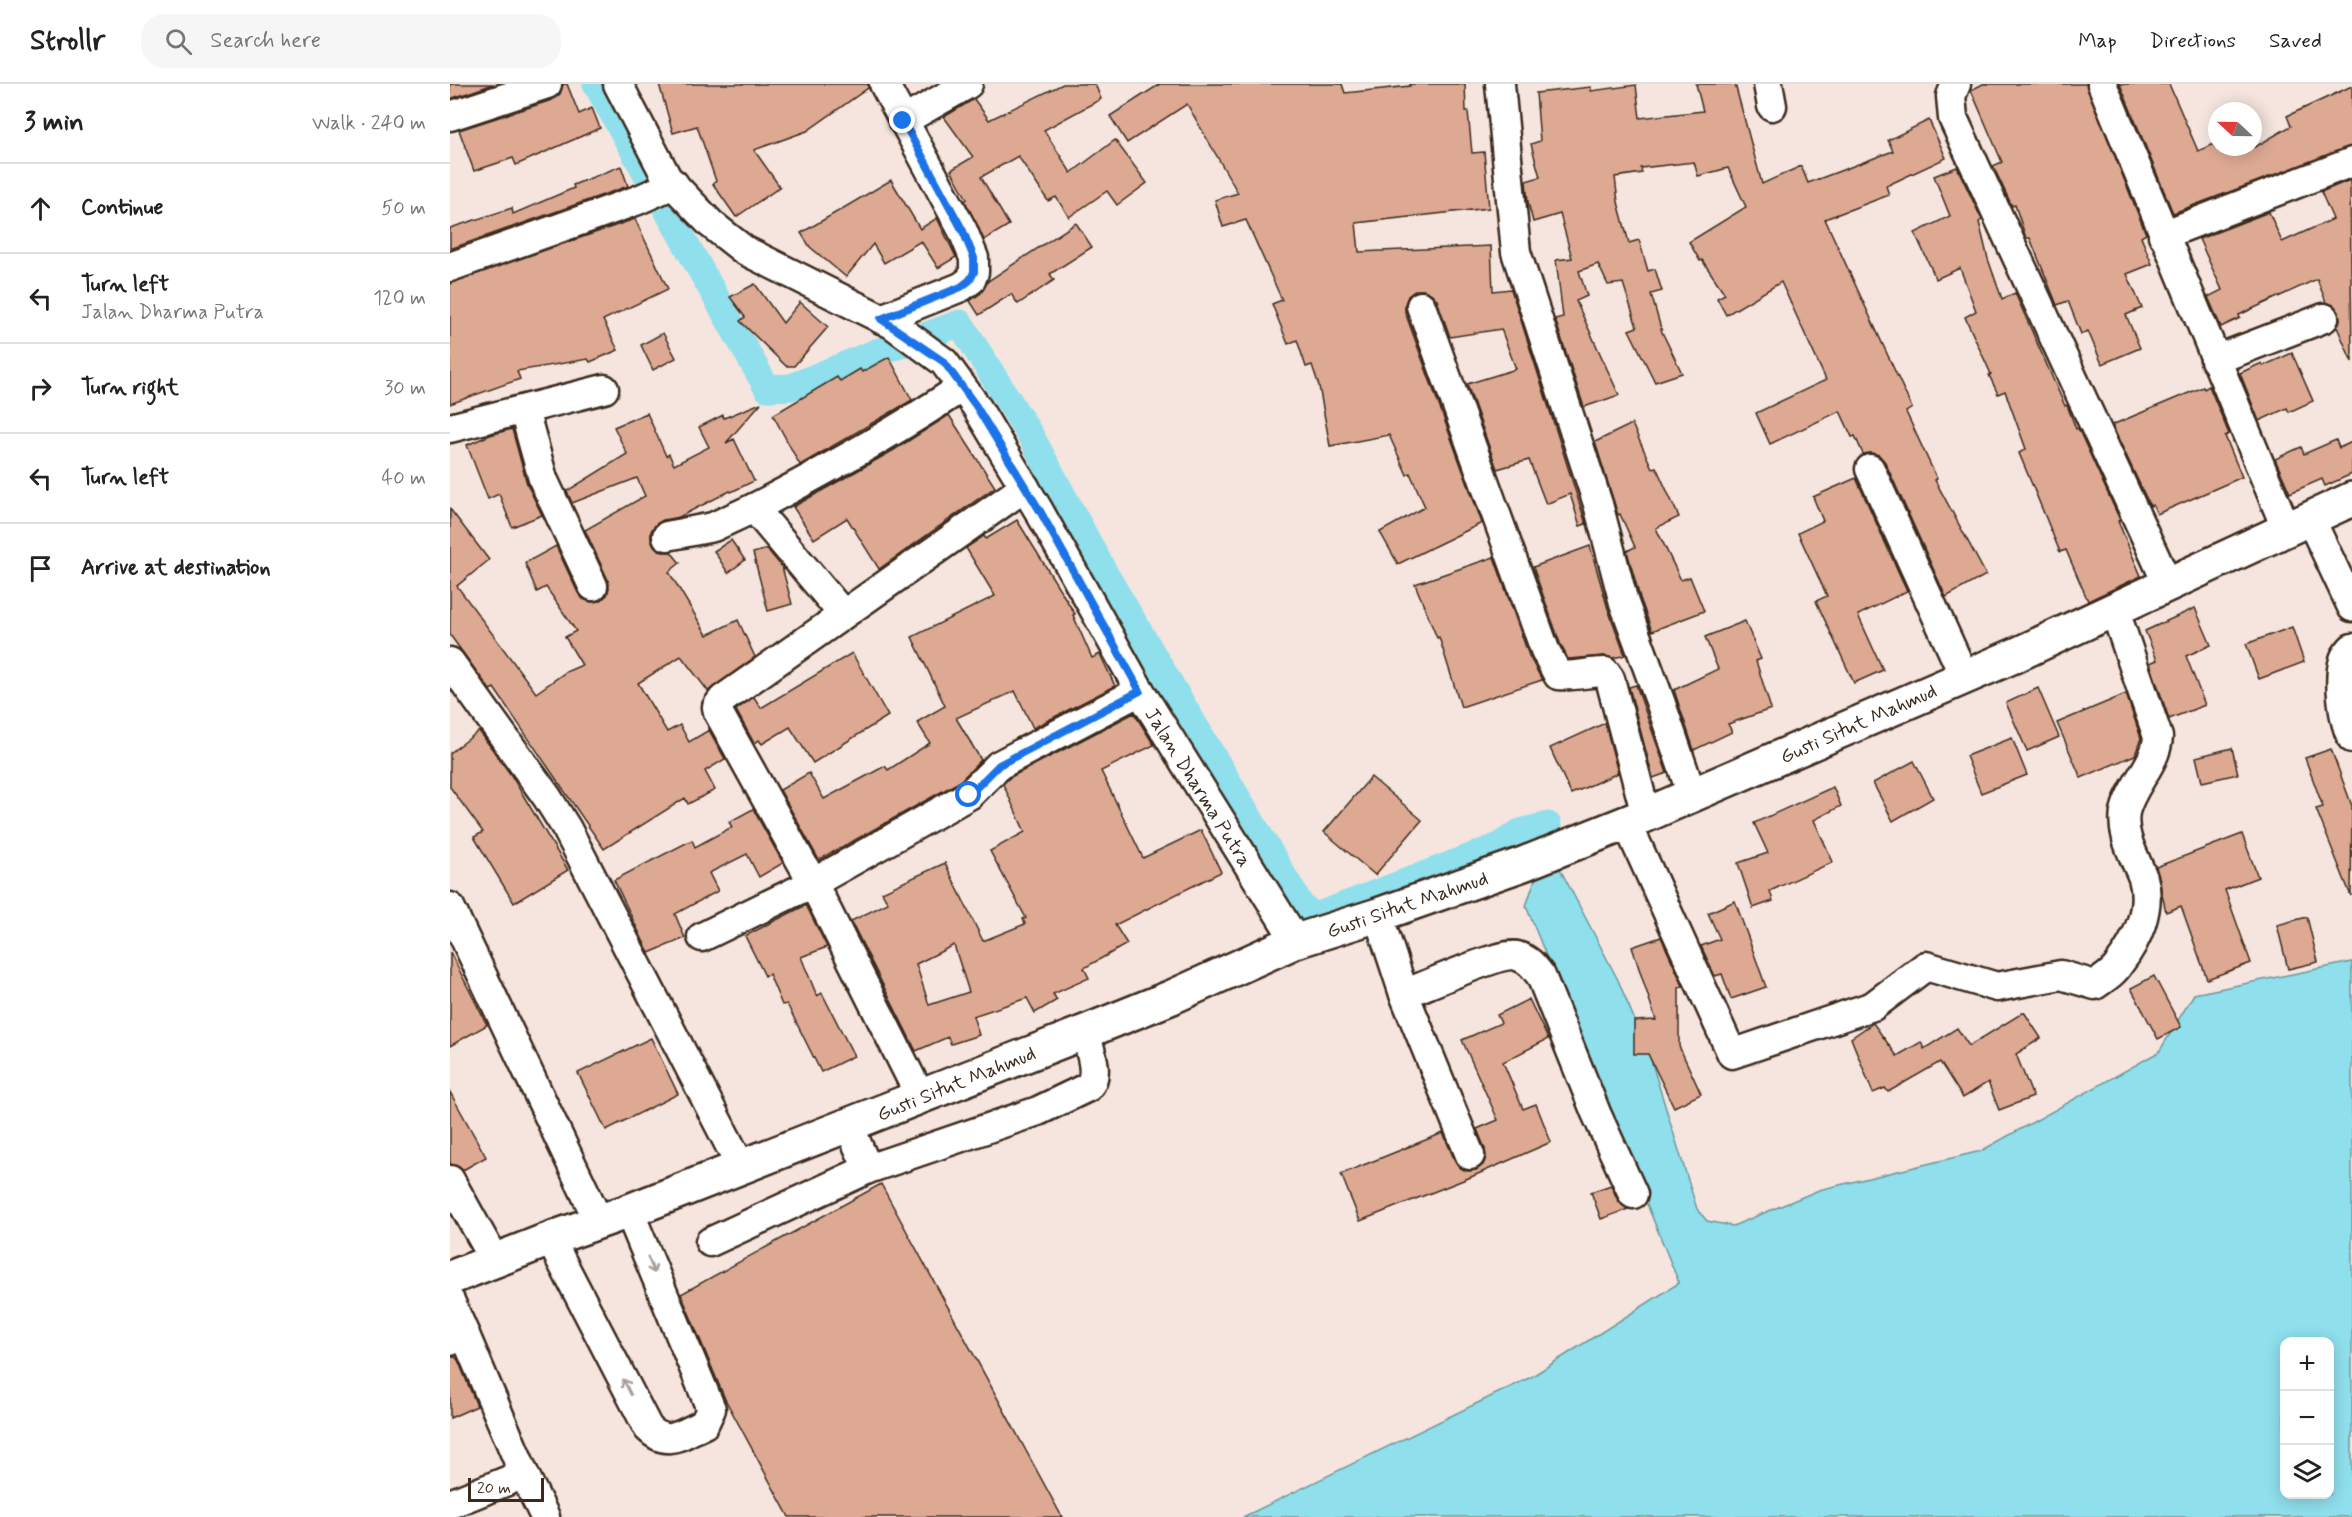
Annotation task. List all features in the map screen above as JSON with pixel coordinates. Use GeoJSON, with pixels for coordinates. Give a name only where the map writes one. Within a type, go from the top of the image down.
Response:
{"type":"FeatureCollection","features":[{"type":"Feature","properties":{"kind":"highway","name":"Gusti Situt Mahmud"},"geometry":{"type":"LineString","coordinates":[[450,1278],[921,1098],[1172,997],[1296,941],[1378,915],[1522,864],[1623,824],[2016,655],[2352,499]]}},
{"type":"Feature","properties":{"kind":"street"},"geometry":{"type":"LineString","coordinates":[[450,116],[547,84]]}},
{"type":"Feature","properties":{"kind":"street","name":"Jalan Dharma Putra"},"geometry":{"type":"LineString","coordinates":[[618,84],[667,178],[669,187],[711,224],[744,250],[886,322],[944,362],[976,406],[1025,487],[1140,691],[1296,941]]}},
{"type":"Feature","properties":{"kind":"street"},"geometry":{"type":"LineString","coordinates":[[884,84],[963,231],[974,258],[974,272],[970,280],[961,287],[886,322]]}},
{"type":"Feature","properties":{"kind":"street"},"geometry":{"type":"LineString","coordinates":[[903,121],[968,84]]}},
{"type":"Feature","properties":{"kind":"street"},"geometry":{"type":"LineString","coordinates":[[1500,84],[1516,252],[1598,504],[1624,603],[1692,795]]}},
{"type":"Feature","properties":{"kind":"street"},"geometry":{"type":"LineString","coordinates":[[1956,84],[1951,96],[1953,118],[2168,585]]}},
{"type":"Feature","properties":{"kind":"street"},"geometry":{"type":"LineString","coordinates":[[2102,84],[2215,360],[2298,523],[2352,607]]}},
{"type":"Feature","properties":{"kind":"street"},"geometry":{"type":"LineString","coordinates":[[2163,235],[2352,162]]}},
{"type":"Feature","properties":{"kind":"street"},"geometry":{"type":"LineString","coordinates":[[450,267],[669,187]]}},
{"type":"Feature","properties":{"kind":"street"},"geometry":{"type":"LineString","coordinates":[[1421,306],[1545,650],[1558,675],[1605,672],[1610,679],[1623,824],[1732,1054],[1874,1006],[1926,966],[1997,987],[2061,975],[2095,985],[2119,966],[2134,938],[2147,904],[2143,879],[2133,858],[2124,825],[2126,810],[2153,758],[2158,736],[2114,608]]}},
{"type":"Feature","properties":{"kind":"street"},"geometry":{"type":"LineString","coordinates":[[2215,360],[2324,318]]}},
{"type":"Feature","properties":{"kind":"street"},"geometry":{"type":"LineString","coordinates":[[668,536],[713,527],[754,508],[823,472],[920,416],[962,387]]}},
{"type":"Feature","properties":{"kind":"street"},"geometry":{"type":"LineString","coordinates":[[450,428],[604,389]]}},
{"type":"Feature","properties":{"kind":"street"},"geometry":{"type":"LineString","coordinates":[[524,410],[543,479],[593,586]]}},
{"type":"Feature","properties":{"kind":"street"},"geometry":{"type":"LineString","coordinates":[[1870,469],[1964,676]]}},
{"type":"Feature","properties":{"kind":"street"},"geometry":{"type":"LineString","coordinates":[[921,1098],[813,883],[718,712],[717,706],[723,699],[1025,487]]}},
{"type":"Feature","properties":{"kind":"street"},"geometry":{"type":"LineString","coordinates":[[754,508],[843,614]]}},
{"type":"Feature","properties":{"kind":"street"},"geometry":{"type":"LineString","coordinates":[[2352,648],[2344,660],[2342,678],[2347,728],[2352,738]]}},
{"type":"Feature","properties":{"kind":"street"},"geometry":{"type":"LineString","coordinates":[[450,662],[548,797],[567,829],[741,1167]]}},
{"type":"Feature","properties":{"kind":"street"},"geometry":{"type":"LineString","coordinates":[[702,937],[813,883],[969,795],[999,765],[1140,691]]}},
{"type":"Feature","properties":{"kind":"street"},"geometry":{"type":"LineString","coordinates":[[450,907],[614,1217],[711,1410],[704,1424],[669,1439],[657,1437],[648,1428],[550,1239]]}},
{"type":"Feature","properties":{"kind":"street"},"geometry":{"type":"LineString","coordinates":[[1378,915],[1404,994],[1470,1155]]}},
{"type":"Feature","properties":{"kind":"street"},"geometry":{"type":"LineString","coordinates":[[1404,994],[1497,958],[1515,955],[1531,962],[1541,976],[1596,1113],[1633,1194]]}},
{"type":"Feature","properties":{"kind":"street"},"geometry":{"type":"LineString","coordinates":[[710,1242],[868,1169],[1038,1111],[1088,1087],[1092,1084],[1095,1074],[1085,1032]]}},
{"type":"Feature","properties":{"kind":"street"},"geometry":{"type":"LineString","coordinates":[[849,1126],[868,1169]]}},
{"type":"Feature","properties":{"kind":"street"},"geometry":{"type":"LineString","coordinates":[[450,1180],[495,1261]]}},
{"type":"Feature","properties":{"kind":"street"},"geometry":{"type":"LineString","coordinates":[[450,1301],[457,1338],[545,1517]]}},
{"type":"Feature","properties":{"kind":"street"},"geometry":{"type":"LineString","coordinates":[[450,1504],[524,1474]]}},
{"type":"Feature","properties":{"kind":"water"},"geometry":{"type":"Polygon","coordinates":[[[1547,844],[1618,980],[1650,1057],[1697,1209],[1707,1221],[1733,1226],[1819,1190],[1981,1151],[2159,1052],[2194,994],[2352,962],[2352,1517],[1243,1517],[1531,1377],[1679,1283],[1526,906],[1547,844]]]}},
{"type":"Feature","properties":{"kind":"building"},"geometry":{"type":"Polygon","coordinates":[[[450,84],[494,84],[450,99],[450,84]]]}},
{"type":"Feature","properties":{"kind":"building"},"geometry":{"type":"Polygon","coordinates":[[[563,84],[567,84],[579,114],[592,108],[600,128],[516,165],[513,158],[474,171],[459,130],[552,100],[560,94],[563,84]]]}},
{"type":"Feature","properties":{"kind":"building"},"geometry":{"type":"Polygon","coordinates":[[[659,84],[868,84],[868,88],[807,131],[754,150],[780,187],[736,217],[713,184],[716,181],[697,126],[673,133],[659,84]]]}},
{"type":"Feature","properties":{"kind":"building"},"geometry":{"type":"Polygon","coordinates":[[[1063,84],[1095,84],[1101,99],[1044,130],[1071,173],[1115,140],[1147,183],[1117,205],[1107,191],[1069,217],[1056,197],[1048,201],[1018,156],[981,177],[1009,225],[984,240],[965,201],[967,199],[951,170],[973,157],[944,117],[974,99],[989,120],[1063,84]]]}},
{"type":"Feature","properties":{"kind":"building"},"geometry":{"type":"Polygon","coordinates":[[[1160,84],[1342,84],[1345,93],[1410,86],[1410,84],[1465,84],[1472,153],[1484,152],[1489,208],[1356,223],[1359,252],[1491,246],[1493,291],[1511,289],[1586,524],[1580,526],[1570,494],[1546,504],[1529,460],[1497,469],[1467,384],[1516,369],[1501,329],[1450,337],[1437,300],[1424,290],[1416,290],[1408,296],[1405,312],[1482,523],[1398,564],[1380,532],[1425,507],[1410,473],[1407,475],[1389,435],[1330,446],[1319,386],[1312,365],[1306,367],[1297,340],[1288,344],[1272,304],[1282,300],[1246,220],[1223,227],[1215,200],[1238,193],[1187,104],[1127,143],[1110,116],[1160,84]]]}},
{"type":"Feature","properties":{"kind":"building"},"geometry":{"type":"Polygon","coordinates":[[[1696,84],[1735,84],[1762,184],[1801,166],[1808,183],[1893,151],[1888,140],[1929,120],[1946,158],[1886,186],[1889,195],[1825,219],[1912,408],[1906,412],[1937,479],[1935,480],[1986,575],[1946,597],[1885,462],[1879,455],[1863,454],[1840,411],[1770,444],[1756,413],[1826,380],[1781,282],[1726,315],[1717,298],[1725,294],[1689,242],[1746,207],[1728,168],[1698,176],[1694,162],[1641,168],[1642,173],[1615,177],[1618,202],[1629,243],[1639,240],[1648,271],[1655,269],[1662,291],[1651,294],[1662,332],[1682,373],[1655,382],[1629,330],[1637,327],[1623,283],[1608,285],[1598,264],[1579,271],[1587,296],[1576,301],[1619,395],[1584,407],[1555,319],[1563,317],[1556,260],[1572,258],[1560,214],[1533,222],[1528,202],[1526,181],[1540,177],[1531,144],[1540,141],[1536,93],[1591,87],[1591,91],[1636,85],[1640,118],[1703,111],[1696,84]]]}},
{"type":"Feature","properties":{"kind":"building"},"geometry":{"type":"Polygon","coordinates":[[[1983,84],[2086,84],[2146,234],[2141,237],[2152,264],[2127,274],[2142,308],[2126,315],[2140,348],[2102,364],[2088,331],[2081,334],[2068,301],[2057,305],[2030,238],[2026,238],[2015,205],[2012,206],[1993,166],[2002,162],[1971,90],[1983,84]]]}},
{"type":"Feature","properties":{"kind":"building"},"geometry":{"type":"Polygon","coordinates":[[[2120,84],[2169,84],[2198,151],[2208,147],[2208,156],[2262,156],[2262,143],[2291,126],[2287,116],[2352,86],[2352,146],[2173,213],[2120,84]]]}},
{"type":"Feature","properties":{"kind":"building"},"geometry":{"type":"Polygon","coordinates":[[[621,166],[628,186],[450,249],[450,228],[512,208],[513,214],[574,188],[573,185],[621,166]]]}},
{"type":"Feature","properties":{"kind":"building"},"geometry":{"type":"Polygon","coordinates":[[[1957,167],[1982,220],[1979,222],[1988,259],[2002,299],[2015,293],[2065,406],[2067,405],[2076,429],[2078,428],[2120,520],[2118,521],[2141,576],[2088,601],[2066,550],[2060,552],[2019,453],[2026,449],[2005,391],[1998,394],[1965,317],[1976,311],[1960,268],[1936,279],[1915,233],[1950,216],[1934,176],[1957,167]]]}},
{"type":"Feature","properties":{"kind":"building"},"geometry":{"type":"Polygon","coordinates":[[[891,180],[920,229],[937,218],[956,257],[938,268],[921,241],[884,263],[873,244],[846,277],[810,247],[801,233],[891,180]]]}},
{"type":"Feature","properties":{"kind":"building"},"geometry":{"type":"Polygon","coordinates":[[[2350,180],[2352,362],[2337,327],[2340,320],[2339,312],[2334,305],[2326,302],[2317,279],[2239,315],[2240,318],[2221,327],[2208,297],[2222,290],[2199,239],[2269,212],[2282,242],[2333,219],[2321,192],[2350,180]]]}},
{"type":"Feature","properties":{"kind":"building"},"geometry":{"type":"Polygon","coordinates":[[[635,219],[668,289],[603,320],[618,350],[590,362],[588,359],[517,371],[520,379],[450,404],[450,283],[635,219]]]}},
{"type":"Feature","properties":{"kind":"building"},"geometry":{"type":"Polygon","coordinates":[[[1076,223],[1092,247],[1050,274],[1054,280],[1018,304],[1011,294],[979,315],[970,301],[981,293],[988,281],[1076,223]]]}},
{"type":"Feature","properties":{"kind":"building"},"geometry":{"type":"Polygon","coordinates":[[[755,284],[783,323],[800,302],[828,327],[794,366],[786,366],[740,321],[745,317],[730,297],[755,284]]]}},
{"type":"Feature","properties":{"kind":"building"},"geometry":{"type":"Polygon","coordinates":[[[663,333],[676,358],[653,370],[641,345],[663,333]]]}},
{"type":"Feature","properties":{"kind":"building"},"geometry":{"type":"Polygon","coordinates":[[[2292,353],[2313,401],[2289,412],[2287,408],[2259,421],[2240,373],[2292,353]]]}},
{"type":"Feature","properties":{"kind":"building"},"geometry":{"type":"Polygon","coordinates":[[[889,357],[912,400],[800,465],[773,415],[837,377],[840,381],[860,369],[862,372],[889,357]]]}},
{"type":"Feature","properties":{"kind":"building"},"geometry":{"type":"Polygon","coordinates":[[[2209,386],[2229,434],[2225,436],[2242,477],[2157,514],[2153,505],[2150,506],[2112,425],[2209,386]]]}},
{"type":"Feature","properties":{"kind":"building"},"geometry":{"type":"Polygon","coordinates":[[[761,403],[726,443],[734,439],[754,481],[679,517],[663,520],[651,531],[651,540],[655,547],[662,552],[671,552],[680,563],[669,572],[707,635],[738,620],[755,657],[708,691],[681,656],[638,683],[667,732],[680,725],[689,742],[709,730],[725,759],[705,771],[715,790],[688,804],[685,798],[604,849],[494,688],[490,690],[450,635],[450,509],[489,560],[457,586],[536,693],[566,672],[582,665],[565,637],[576,631],[546,587],[537,592],[525,563],[556,546],[578,593],[583,599],[591,602],[600,601],[607,595],[608,580],[585,530],[645,496],[637,478],[572,503],[567,491],[627,454],[614,427],[647,413],[666,456],[669,454],[674,465],[709,447],[699,427],[723,415],[724,418],[761,403]]]}},
{"type":"Feature","properties":{"kind":"building"},"geometry":{"type":"Polygon","coordinates":[[[949,415],[995,487],[879,569],[847,518],[814,539],[793,507],[894,450],[949,415]]]}},
{"type":"Feature","properties":{"kind":"building"},"geometry":{"type":"Polygon","coordinates":[[[1632,424],[1652,468],[1656,467],[1679,517],[1656,528],[1681,580],[1690,577],[1704,611],[1652,631],[1627,551],[1635,547],[1620,514],[1618,515],[1595,442],[1632,424]]]}},
{"type":"Feature","properties":{"kind":"building"},"geometry":{"type":"Polygon","coordinates":[[[512,429],[527,484],[542,515],[512,527],[499,494],[488,499],[467,445],[512,429]]]}},
{"type":"Feature","properties":{"kind":"building"},"geometry":{"type":"Polygon","coordinates":[[[2336,440],[2339,448],[2352,442],[2352,474],[2325,486],[2322,479],[2290,493],[2275,459],[2301,447],[2304,454],[2336,440]]]}},
{"type":"Feature","properties":{"kind":"building"},"geometry":{"type":"Polygon","coordinates":[[[1856,478],[1907,591],[1858,615],[1883,670],[1854,683],[1816,601],[1827,596],[1798,533],[1823,521],[1813,497],[1856,478]]]}},
{"type":"Feature","properties":{"kind":"building"},"geometry":{"type":"Polygon","coordinates":[[[1017,520],[1075,614],[1073,615],[1092,658],[1100,654],[1115,686],[1033,728],[1015,691],[956,718],[981,760],[959,782],[819,860],[780,790],[809,773],[824,799],[885,766],[888,770],[930,743],[917,722],[945,706],[912,637],[995,596],[966,548],[984,536],[986,539],[1017,520]]]}},
{"type":"Feature","properties":{"kind":"building"},"geometry":{"type":"Polygon","coordinates":[[[731,540],[745,560],[728,573],[714,551],[731,540]]]}},
{"type":"Feature","properties":{"kind":"building"},"geometry":{"type":"Polygon","coordinates":[[[1590,546],[1608,609],[1625,655],[1614,658],[1604,656],[1568,659],[1533,567],[1590,546]]]}},
{"type":"Feature","properties":{"kind":"building"},"geometry":{"type":"Polygon","coordinates":[[[767,549],[782,567],[792,604],[768,611],[753,553],[767,549]]]}},
{"type":"Feature","properties":{"kind":"building"},"geometry":{"type":"Polygon","coordinates":[[[1494,557],[1529,656],[1542,680],[1461,707],[1439,637],[1437,638],[1415,584],[1494,557]]]}},
{"type":"Feature","properties":{"kind":"building"},"geometry":{"type":"Polygon","coordinates":[[[2195,608],[2211,645],[2186,656],[2205,705],[2169,719],[2150,663],[2157,660],[2145,631],[2195,608]]]}},
{"type":"Feature","properties":{"kind":"building"},"geometry":{"type":"Polygon","coordinates":[[[1745,621],[1761,659],[1756,661],[1771,709],[1728,724],[1732,732],[1694,750],[1674,690],[1718,669],[1705,637],[1745,621]]]}},
{"type":"Feature","properties":{"kind":"building"},"geometry":{"type":"Polygon","coordinates":[[[2292,627],[2304,662],[2259,679],[2246,644],[2292,627]]]}},
{"type":"Feature","properties":{"kind":"building"},"geometry":{"type":"Polygon","coordinates":[[[852,653],[888,716],[813,763],[790,727],[762,744],[759,740],[754,743],[736,710],[754,697],[761,708],[852,653]]]}},
{"type":"Feature","properties":{"kind":"building"},"geometry":{"type":"Polygon","coordinates":[[[1636,685],[1667,773],[1653,778],[1629,687],[1636,685]]]}},
{"type":"Feature","properties":{"kind":"building"},"geometry":{"type":"Polygon","coordinates":[[[2038,688],[2059,737],[2027,751],[2006,703],[2038,688]]]}},
{"type":"Feature","properties":{"kind":"building"},"geometry":{"type":"Polygon","coordinates":[[[2126,694],[2141,738],[2135,755],[2081,778],[2057,723],[2126,694]]]}},
{"type":"Feature","properties":{"kind":"building"},"geometry":{"type":"Polygon","coordinates":[[[1134,713],[1154,745],[1101,771],[1143,858],[1201,830],[1221,872],[1115,925],[1127,944],[1084,968],[1089,978],[1053,994],[1057,1000],[1035,1013],[1027,998],[973,1016],[979,1035],[951,1044],[948,1037],[916,1051],[851,921],[888,903],[882,892],[945,863],[983,941],[1025,924],[1023,919],[1026,918],[990,851],[1025,832],[1003,784],[1009,778],[1134,713]],[[954,945],[916,964],[929,1005],[969,992],[954,945]]]}},
{"type":"Feature","properties":{"kind":"building"},"geometry":{"type":"Polygon","coordinates":[[[1605,723],[1618,773],[1571,794],[1550,748],[1605,723]]]}},
{"type":"Feature","properties":{"kind":"building"},"geometry":{"type":"Polygon","coordinates":[[[479,731],[511,775],[568,870],[514,903],[474,837],[483,832],[450,787],[450,753],[479,731]]]}},
{"type":"Feature","properties":{"kind":"building"},"geometry":{"type":"Polygon","coordinates":[[[2012,738],[2027,775],[1981,793],[1966,756],[2012,738]]]}},
{"type":"Feature","properties":{"kind":"building"},"geometry":{"type":"Polygon","coordinates":[[[2232,748],[2238,774],[2202,782],[2196,757],[2232,748]]]}},
{"type":"Feature","properties":{"kind":"building"},"geometry":{"type":"Polygon","coordinates":[[[2331,749],[2352,806],[2351,896],[2316,809],[2323,807],[2305,758],[2331,749]]]}},
{"type":"Feature","properties":{"kind":"building"},"geometry":{"type":"Polygon","coordinates":[[[1914,761],[1933,798],[1893,821],[1873,783],[1914,761]]]}},
{"type":"Feature","properties":{"kind":"building"},"geometry":{"type":"Polygon","coordinates":[[[1371,777],[1422,820],[1375,875],[1324,832],[1371,777]]]}},
{"type":"Feature","properties":{"kind":"building"},"geometry":{"type":"Polygon","coordinates":[[[1833,787],[1841,806],[1814,820],[1833,862],[1770,891],[1773,901],[1753,908],[1738,863],[1768,853],[1754,823],[1833,787]]]}},
{"type":"Feature","properties":{"kind":"building"},"geometry":{"type":"Polygon","coordinates":[[[753,809],[783,863],[759,877],[747,854],[709,873],[718,891],[675,914],[685,938],[649,953],[614,880],[692,840],[695,847],[732,827],[729,822],[753,809]]]}},
{"type":"Feature","properties":{"kind":"building"},"geometry":{"type":"Polygon","coordinates":[[[2242,834],[2258,877],[2225,890],[2251,963],[2207,979],[2181,906],[2166,912],[2156,867],[2242,834]]]}},
{"type":"Feature","properties":{"kind":"building"},"geometry":{"type":"Polygon","coordinates":[[[1735,901],[1766,987],[1731,999],[1722,974],[1715,976],[1701,946],[1720,939],[1708,913],[1735,901]]]}},
{"type":"Feature","properties":{"kind":"building"},"geometry":{"type":"Polygon","coordinates":[[[806,905],[827,947],[801,957],[817,996],[822,993],[854,1056],[821,1072],[787,1004],[782,1005],[769,974],[765,976],[745,936],[806,905]]]}},
{"type":"Feature","properties":{"kind":"building"},"geometry":{"type":"Polygon","coordinates":[[[2307,917],[2318,962],[2288,969],[2277,925],[2307,917]]]}},
{"type":"Feature","properties":{"kind":"building"},"geometry":{"type":"Polygon","coordinates":[[[1661,937],[1683,986],[1679,988],[1679,1046],[1701,1094],[1674,1107],[1648,1054],[1634,1054],[1634,1021],[1656,1020],[1632,947],[1661,937]]]}},
{"type":"Feature","properties":{"kind":"building"},"geometry":{"type":"Polygon","coordinates":[[[450,952],[487,1025],[450,1046],[450,952]]]}},
{"type":"Feature","properties":{"kind":"building"},"geometry":{"type":"Polygon","coordinates":[[[2154,976],[2181,1027],[2158,1039],[2131,988],[2154,976]]]}},
{"type":"Feature","properties":{"kind":"building"},"geometry":{"type":"Polygon","coordinates":[[[1529,999],[1548,1039],[1503,1062],[1523,1109],[1536,1104],[1551,1142],[1360,1221],[1341,1174],[1443,1133],[1460,1168],[1467,1171],[1476,1170],[1483,1165],[1486,1158],[1485,1149],[1477,1129],[1498,1120],[1462,1040],[1501,1023],[1497,1015],[1529,999]]]}},
{"type":"Feature","properties":{"kind":"building"},"geometry":{"type":"Polygon","coordinates":[[[2024,1012],[2041,1038],[2016,1054],[2033,1097],[1999,1110],[1988,1082],[1963,1098],[1940,1062],[1888,1092],[1885,1088],[1873,1093],[1851,1038],[1873,1023],[1897,1056],[1921,1042],[1924,1049],[1957,1028],[1969,1046],[2024,1012]]]}},
{"type":"Feature","properties":{"kind":"building"},"geometry":{"type":"Polygon","coordinates":[[[651,1038],[678,1094],[606,1130],[578,1073],[651,1038]]]}},
{"type":"Feature","properties":{"kind":"building"},"geometry":{"type":"Polygon","coordinates":[[[450,1092],[486,1157],[463,1170],[450,1164],[450,1092]]]}},
{"type":"Feature","properties":{"kind":"building"},"geometry":{"type":"Polygon","coordinates":[[[881,1184],[1062,1517],[789,1517],[725,1399],[681,1294],[881,1184]]]}},
{"type":"Feature","properties":{"kind":"building"},"geometry":{"type":"Polygon","coordinates":[[[1611,1185],[1618,1201],[1628,1209],[1601,1219],[1591,1192],[1611,1185]]]}},
{"type":"Feature","properties":{"kind":"building"},"geometry":{"type":"Polygon","coordinates":[[[450,1357],[458,1360],[477,1406],[450,1418],[450,1357]]]}},
{"type":"Feature","properties":{"kind":"waterway"},"geometry":{"type":"LineString","coordinates":[[596,84],[767,388],[791,387],[879,351],[960,323],[1032,438],[1104,572],[1302,907],[1316,916],[1499,846],[1520,832],[1548,825],[1547,844]]}},
{"type":"Feature","properties":{"kind":"route"},"geometry":{"type":"LineString","coordinates":[[903,121],[963,231],[974,258],[974,272],[970,280],[961,287],[881,319],[892,324],[944,362],[976,406],[1040,511],[1140,691],[999,765],[969,795]]}}]}
